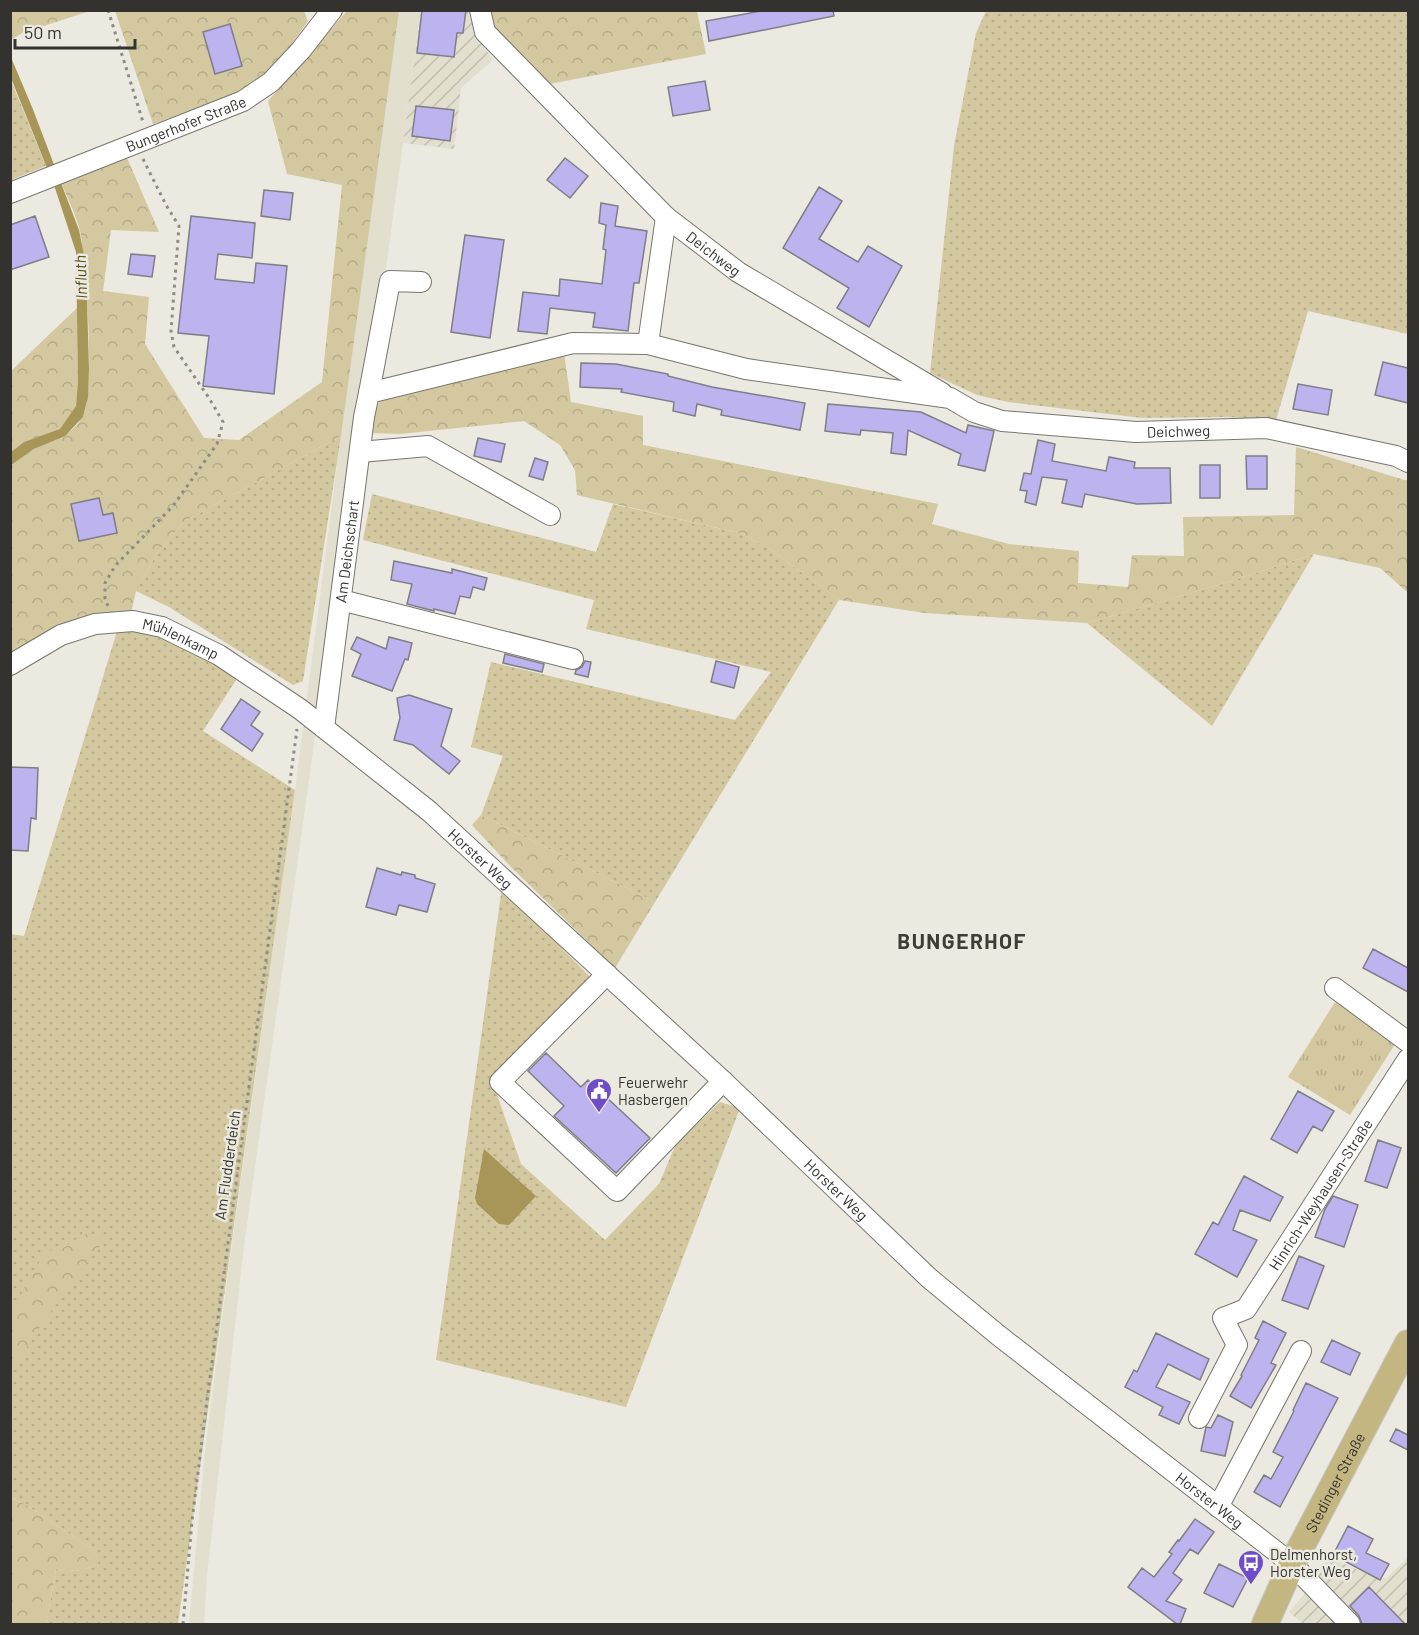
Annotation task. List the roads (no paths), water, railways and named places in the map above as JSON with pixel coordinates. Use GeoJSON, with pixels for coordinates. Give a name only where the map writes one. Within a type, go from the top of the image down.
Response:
{"type":"FeatureCollection","features":[{"type":"Feature","properties":{"kind":"main road","name":"Stedinger Straße"},"geometry":{"type":"LineString","coordinates":[[1266,1624],[1276,1596],[1292,1564],[1408,1343]]}},
{"type":"Feature","properties":{"kind":"street","name":"Bungerhofer Straße"},"geometry":{"type":"LineString","coordinates":[[10,193],[243,101],[271,82],[301,50],[332,10]]}},
{"type":"Feature","properties":{"kind":"street","name":"Deichweg"},"geometry":{"type":"LineString","coordinates":[[480,10],[485,32],[666,217],[738,272],[974,412],[1002,421],[1136,432],[1266,428],[1396,456],[1408,462]]}},
{"type":"Feature","properties":{"kind":"street","name":"Deichweg"},"geometry":{"type":"LineString","coordinates":[[648,344],[666,217]]}},
{"type":"Feature","properties":{"kind":"street","name":"Am Deichschart"},"geometry":{"type":"LineString","coordinates":[[330,733],[341,600],[360,452],[378,390],[390,281],[421,282]]}},
{"type":"Feature","properties":{"kind":"street","name":"Deichweg"},"geometry":{"type":"LineString","coordinates":[[378,390],[573,343],[648,344],[746,369],[950,398]]}},
{"type":"Feature","properties":{"kind":"street"},"geometry":{"type":"LineString","coordinates":[[360,452],[428,446],[550,515]]}},
{"type":"Feature","properties":{"kind":"street"},"geometry":{"type":"LineString","coordinates":[[341,600],[573,659]]}},
{"type":"Feature","properties":{"kind":"street","name":"Mühlenkamp"},"geometry":{"type":"LineString","coordinates":[[10,665],[61,634],[95,624],[133,621],[162,627],[219,655],[330,733]]}},
{"type":"Feature","properties":{"kind":"street","name":"Horster Weg"},"geometry":{"type":"LineString","coordinates":[[330,733],[429,811],[723,1082],[929,1278],[998,1335],[1292,1564],[1350,1624]]}},
{"type":"Feature","properties":{"kind":"street"},"geometry":{"type":"LineString","coordinates":[[607,974],[500,1082],[617,1191],[723,1082]]}},
{"type":"Feature","properties":{"kind":"street"},"geometry":{"type":"LineString","coordinates":[[1335,988],[1408,1042]]}},
{"type":"Feature","properties":{"kind":"street","name":"Hinrich-Weyhausen-Straße"},"geometry":{"type":"LineString","coordinates":[[1199,1418],[1237,1345],[1223,1318],[1246,1309],[1408,1059]]}},
{"type":"Feature","properties":{"kind":"street"},"geometry":{"type":"LineString","coordinates":[[1218,1507],[1301,1351]]}},
{"type":"Feature","properties":{"kind":"water","name":"Influth"},"geometry":{"type":"Polygon","coordinates":[[[10,55],[79,230],[86,265],[89,369],[88,397],[83,417],[65,436],[34,449],[11,465],[11,452],[24,442],[60,429],[76,406],[78,380],[76,252],[55,188],[11,78],[10,55]]]}},
{"type":"Feature","properties":{"kind":"water"},"geometry":{"type":"Polygon","coordinates":[[[484,1149],[536,1196],[509,1225],[499,1224],[477,1204],[475,1198],[484,1149]]]}},
{"type":"Feature","properties":{"kind":"place","name":"Feuerwehr Hasbergen"},"geometry":{"type":"Point","coordinates":[599,1114]}},
{"type":"Feature","properties":{"kind":"place","name":"Delmenhorst, Horster Weg"},"geometry":{"type":"Point","coordinates":[1251,1586]}},
{"type":"Feature","properties":{"kind":"district","name":"BUNGERHOF"},"geometry":{"type":"Point","coordinates":[962,940]}}]}
